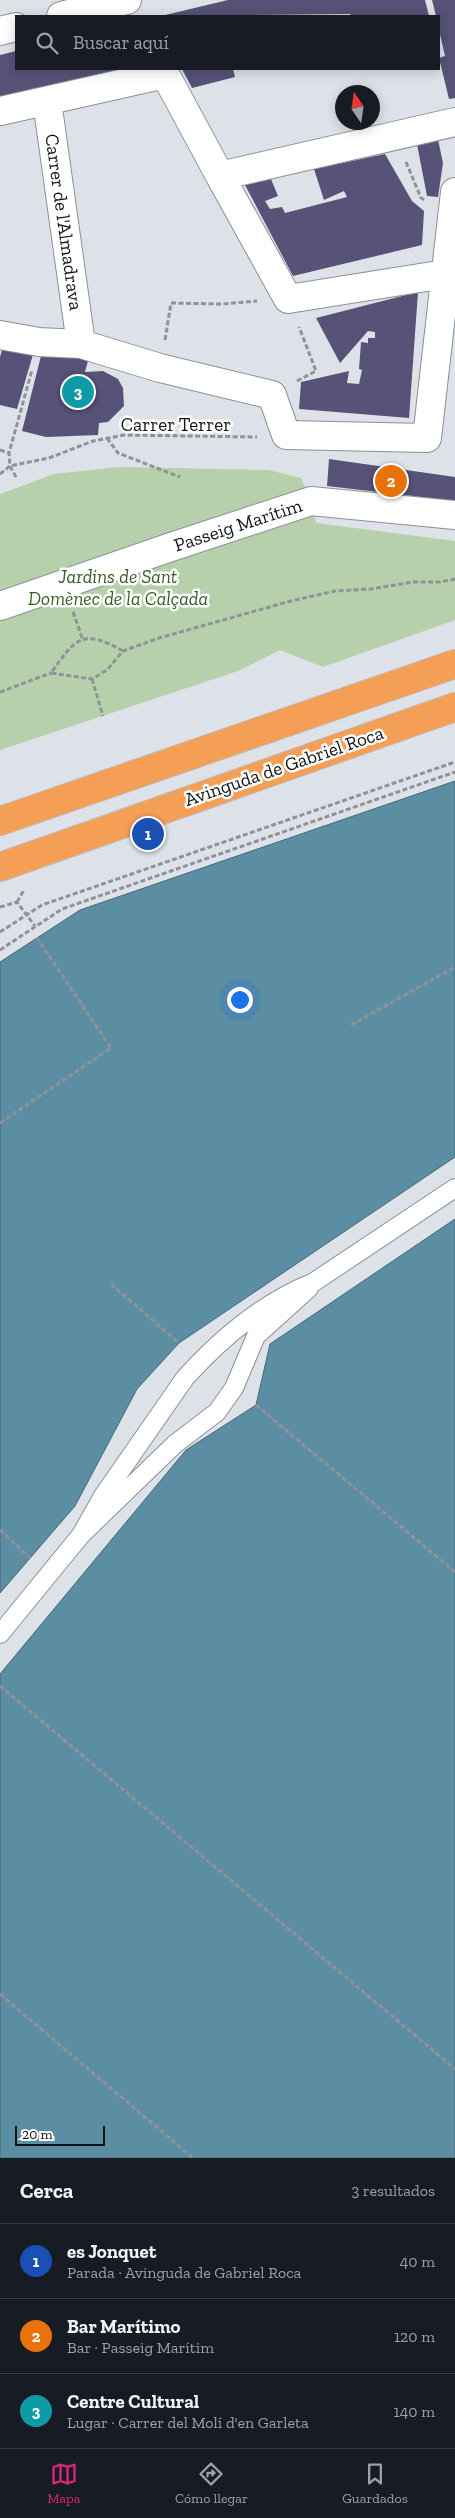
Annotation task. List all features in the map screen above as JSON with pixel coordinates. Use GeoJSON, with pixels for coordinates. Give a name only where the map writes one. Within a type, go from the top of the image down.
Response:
{"type":"FeatureCollection","features":[{"type":"Feature","properties":{"kind":"highway"},"geometry":{"type":"LineString","coordinates":[[0,821],[455,664]]}},
{"type":"Feature","properties":{"kind":"highway","name":"Avinguda de Gabriel Roca"},"geometry":{"type":"LineString","coordinates":[[0,867],[455,707]]}},
{"type":"Feature","properties":{"kind":"street"},"geometry":{"type":"LineString","coordinates":[[65,15],[127,0]]}},
{"type":"Feature","properties":{"kind":"street"},"geometry":{"type":"LineString","coordinates":[[0,31],[15,27]]}},
{"type":"Feature","properties":{"kind":"street"},"geometry":{"type":"LineString","coordinates":[[0,111],[165,74],[288,299],[445,274]]}},
{"type":"Feature","properties":{"kind":"street","name":"Carrer de l'Almadrava"},"geometry":{"type":"LineString","coordinates":[[47,101],[81,344]]}},
{"type":"Feature","properties":{"kind":"street"},"geometry":{"type":"LineString","coordinates":[[220,176],[455,122]]}},
{"type":"Feature","properties":{"kind":"street"},"geometry":{"type":"LineString","coordinates":[[0,335],[39,342],[81,344],[160,368],[272,394],[286,435],[427,438],[454,204]]}},
{"type":"Feature","properties":{"kind":"street","name":"Passeig Marítim"},"geometry":{"type":"LineString","coordinates":[[0,606],[170,547],[311,502],[455,515]]}},
{"type":"Feature","properties":{"kind":"lane"},"geometry":{"type":"LineString","coordinates":[[0,1634],[81,1535],[168,1450],[217,1412],[234,1388],[244,1358],[256,1336],[270,1320],[292,1305],[314,1282],[455,1188]]}},
{"type":"Feature","properties":{"kind":"lane"},"geometry":{"type":"LineString","coordinates":[[81,1535],[103,1496],[185,1378],[201,1360],[248,1320],[288,1292],[314,1282]]}},
{"type":"Feature","properties":{"kind":"path"},"geometry":{"type":"LineString","coordinates":[[396,136],[421,198],[454,204]]}},
{"type":"Feature","properties":{"kind":"path"},"geometry":{"type":"LineString","coordinates":[[160,368],[170,303],[222,304],[288,299],[316,371],[272,394]]}},
{"type":"Feature","properties":{"kind":"path"},"geometry":{"type":"LineString","coordinates":[[16,477],[10,466],[9,453],[39,342]]}},
{"type":"Feature","properties":{"kind":"path","name":"Carrer Terrer"},"geometry":{"type":"LineString","coordinates":[[10,466],[49,458],[93,441],[124,435],[230,438],[286,435]]}},
{"type":"Feature","properties":{"kind":"path"},"geometry":{"type":"LineString","coordinates":[[107,438],[118,453],[180,477]]}},
{"type":"Feature","properties":{"kind":"path"},"geometry":{"type":"LineString","coordinates":[[0,450],[9,453]]}},
{"type":"Feature","properties":{"kind":"path"},"geometry":{"type":"LineString","coordinates":[[0,474],[10,466]]}},
{"type":"Feature","properties":{"kind":"path"},"geometry":{"type":"LineString","coordinates":[[0,692],[51,673],[92,679],[107,670],[123,651],[230,617],[335,591],[371,589],[413,582],[440,582],[455,579]]}},
{"type":"Feature","properties":{"kind":"path"},"geometry":{"type":"LineString","coordinates":[[71,607],[83,640]]}},
{"type":"Feature","properties":{"kind":"path"},"geometry":{"type":"LineString","coordinates":[[51,673],[71,645],[83,640],[101,638],[123,651]]}},
{"type":"Feature","properties":{"kind":"path"},"geometry":{"type":"LineString","coordinates":[[92,679],[103,716]]}},
{"type":"Feature","properties":{"kind":"path"},"geometry":{"type":"LineString","coordinates":[[0,932],[42,905],[455,762]]}},
{"type":"Feature","properties":{"kind":"path"},"geometry":{"type":"LineString","coordinates":[[0,950],[62,909],[455,772]]}},
{"type":"Feature","properties":{"kind":"path"},"geometry":{"type":"LineString","coordinates":[[0,907],[17,902],[35,926]]}},
{"type":"Feature","properties":{"kind":"path"},"geometry":{"type":"LineString","coordinates":[[0,1123],[111,1048],[37,938]]}},
{"type":"Feature","properties":{"kind":"path"},"geometry":{"type":"LineString","coordinates":[[351,1024],[455,967]]}},
{"type":"Feature","properties":{"kind":"path"},"geometry":{"type":"LineString","coordinates":[[111,1284],[179,1343]]}},
{"type":"Feature","properties":{"kind":"path"},"geometry":{"type":"LineString","coordinates":[[256,1404],[455,1572]]}},
{"type":"Feature","properties":{"kind":"path"},"geometry":{"type":"LineString","coordinates":[[0,1530],[30,1558]]}},
{"type":"Feature","properties":{"kind":"path"},"geometry":{"type":"LineString","coordinates":[[0,1686],[455,2069]]}},
{"type":"Feature","properties":{"kind":"path"},"geometry":{"type":"LineString","coordinates":[[0,1994],[193,2158]]}},
{"type":"Feature","properties":{"kind":"green space","name":"Jardins de Sant Domènec de la Calçada"},"geometry":{"type":"Polygon","coordinates":[[[119,467],[269,470],[301,478],[311,501],[316,523],[455,541],[455,620],[323,667],[280,650],[238,671],[0,750],[0,494],[54,474],[119,467]]]}},
{"type":"Feature","properties":{"kind":"water"},"geometry":{"type":"Polygon","coordinates":[[[455,781],[455,1157],[179,1343],[137,1389],[75,1506],[0,1593],[0,962],[80,910],[455,781]]]}},
{"type":"Feature","properties":{"kind":"water"},"geometry":{"type":"Polygon","coordinates":[[[455,1219],[455,2158],[0,2158],[0,1674],[186,1450],[256,1405],[270,1344],[455,1219]]]}},
{"type":"Feature","properties":{"kind":"building"},"geometry":{"type":"Polygon","coordinates":[[[228,0],[425,0],[429,15],[350,14],[165,15],[228,0]]]}},
{"type":"Feature","properties":{"kind":"building"},"geometry":{"type":"Polygon","coordinates":[[[432,0],[455,0],[455,98],[449,99],[440,62],[440,58],[445,56],[440,34],[440,15],[436,15],[432,0]]]}},
{"type":"Feature","properties":{"kind":"building"},"geometry":{"type":"Polygon","coordinates":[[[15,51],[15,70],[132,70],[0,100],[0,55],[15,51]]]}},
{"type":"Feature","properties":{"kind":"building"},"geometry":{"type":"Polygon","coordinates":[[[183,70],[233,70],[235,77],[192,88],[183,70]]]}},
{"type":"Feature","properties":{"kind":"building"},"geometry":{"type":"Polygon","coordinates":[[[437,135],[443,163],[438,197],[427,196],[416,139],[437,135]]]}},
{"type":"Feature","properties":{"kind":"building"},"geometry":{"type":"Polygon","coordinates":[[[385,154],[412,201],[424,211],[422,245],[293,276],[245,185],[271,179],[278,196],[265,201],[270,209],[282,207],[285,213],[347,197],[344,191],[324,200],[314,169],[385,154]]]}},
{"type":"Feature","properties":{"kind":"building"},"geometry":{"type":"Polygon","coordinates":[[[418,292],[409,418],[299,409],[301,382],[349,371],[347,383],[359,384],[362,370],[359,369],[361,342],[368,343],[368,338],[375,338],[375,332],[368,331],[340,363],[316,318],[418,292]]]}},
{"type":"Feature","properties":{"kind":"building"},"geometry":{"type":"Polygon","coordinates":[[[4,343],[34,351],[17,409],[0,405],[0,357],[4,343]]]}},
{"type":"Feature","properties":{"kind":"building"},"geometry":{"type":"Polygon","coordinates":[[[42,352],[89,357],[85,372],[103,371],[118,379],[123,388],[124,406],[108,422],[99,423],[98,435],[46,437],[22,431],[42,352]]]}},
{"type":"Feature","properties":{"kind":"building"},"geometry":{"type":"Polygon","coordinates":[[[329,459],[455,477],[455,501],[327,486],[329,459]]]}},
{"type":"Feature","properties":{"kind":"place","name":"Centre Cultural"},"geometry":{"type":"Point","coordinates":[78,392]}},
{"type":"Feature","properties":{"kind":"place","name":"Bar Marítimo"},"geometry":{"type":"Point","coordinates":[391,481]}},
{"type":"Feature","properties":{"kind":"place","name":"es Jonquet"},"geometry":{"type":"Point","coordinates":[148,834]}}]}
